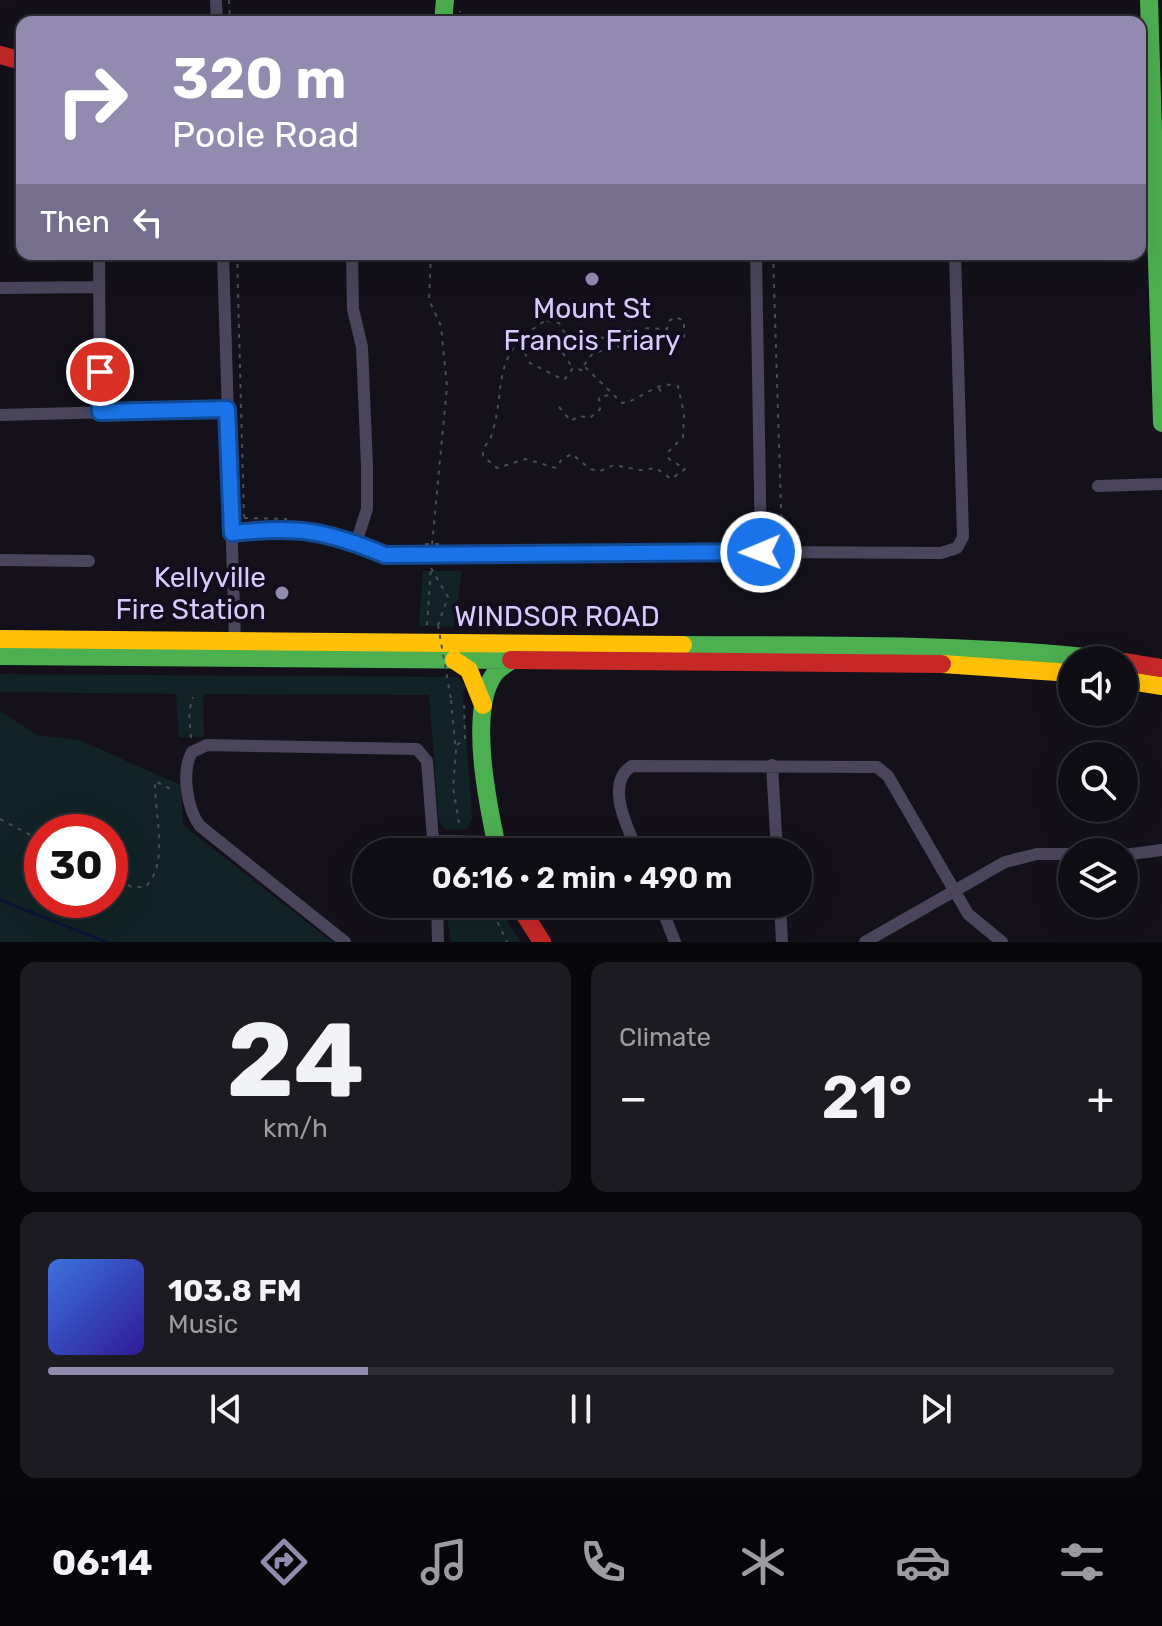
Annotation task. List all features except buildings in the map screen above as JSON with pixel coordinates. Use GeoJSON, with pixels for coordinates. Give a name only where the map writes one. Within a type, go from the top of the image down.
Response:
{"type":"FeatureCollection","features":[{"type":"Feature","properties":{"kind":"main road"},"geometry":{"type":"LineString","coordinates":[[1149,0],[1148,230],[1162,423]]}},
{"type":"Feature","properties":{"kind":"main road","name":"WINDSOR ROAD"},"geometry":{"type":"LineString","coordinates":[[0,639],[954,647],[1058,656]]}},
{"type":"Feature","properties":{"kind":"main road","name":"WINDSOR ROAD"},"geometry":{"type":"LineString","coordinates":[[0,656],[952,664],[1058,672]]}},
{"type":"Feature","properties":{"kind":"main road"},"geometry":{"type":"LineString","coordinates":[[454,660],[472,675],[483,705],[489,803],[495,838]]}},
{"type":"Feature","properties":{"kind":"main road"},"geometry":{"type":"LineString","coordinates":[[483,705],[490,679],[512,660]]}},
{"type":"Feature","properties":{"kind":"main road"},"geometry":{"type":"LineString","coordinates":[[1138,664],[1162,668]]}},
{"type":"Feature","properties":{"kind":"main road"},"geometry":{"type":"LineString","coordinates":[[1138,682],[1162,686]]}},
{"type":"Feature","properties":{"kind":"main road"},"geometry":{"type":"LineString","coordinates":[[527,918],[542,942]]}},
{"type":"Feature","properties":{"kind":"street"},"geometry":{"type":"LineString","coordinates":[[99,260],[100,412]]}},
{"type":"Feature","properties":{"kind":"street"},"geometry":{"type":"LineString","coordinates":[[223,260],[235,641]]}},
{"type":"Feature","properties":{"kind":"street"},"geometry":{"type":"LineString","coordinates":[[352,260],[353,309],[362,347],[367,466],[367,509],[356,543]]}},
{"type":"Feature","properties":{"kind":"street"},"geometry":{"type":"LineString","coordinates":[[756,260],[761,552]]}},
{"type":"Feature","properties":{"kind":"street"},"geometry":{"type":"LineString","coordinates":[[232,533],[313,531],[385,555],[431,562],[761,552],[941,553],[957,548],[963,537],[955,260]]}},
{"type":"Feature","properties":{"kind":"street"},"geometry":{"type":"LineString","coordinates":[[0,288],[99,287]]}},
{"type":"Feature","properties":{"kind":"street"},"geometry":{"type":"LineString","coordinates":[[0,415],[227,409]]}},
{"type":"Feature","properties":{"kind":"street"},"geometry":{"type":"LineString","coordinates":[[1098,486],[1162,484]]}},
{"type":"Feature","properties":{"kind":"street"},"geometry":{"type":"LineString","coordinates":[[0,560],[89,561]]}},
{"type":"Feature","properties":{"kind":"street"},"geometry":{"type":"LineString","coordinates":[[345,942],[196,821],[190,808],[187,765],[195,749],[207,745],[417,749],[427,761],[432,838]]}},
{"type":"Feature","properties":{"kind":"street"},"geometry":{"type":"LineString","coordinates":[[633,838],[618,790],[620,778],[627,769],[642,764],[872,766],[882,769],[973,920],[1002,942]]}},
{"type":"Feature","properties":{"kind":"street"},"geometry":{"type":"LineString","coordinates":[[772,765],[776,838]]}},
{"type":"Feature","properties":{"kind":"street"},"geometry":{"type":"LineString","coordinates":[[1138,853],[1162,850]]}},
{"type":"Feature","properties":{"kind":"street"},"geometry":{"type":"LineString","coordinates":[[865,942],[1005,862],[1037,854],[1058,854]]}},
{"type":"Feature","properties":{"kind":"street"},"geometry":{"type":"LineString","coordinates":[[437,918],[438,942]]}},
{"type":"Feature","properties":{"kind":"street"},"geometry":{"type":"LineString","coordinates":[[666,918],[675,942]]}},
{"type":"Feature","properties":{"kind":"street"},"geometry":{"type":"LineString","coordinates":[[781,918],[782,942]]}},
{"type":"Feature","properties":{"kind":"path"},"geometry":{"type":"LineString","coordinates":[[237,260],[244,518]]}},
{"type":"Feature","properties":{"kind":"path"},"geometry":{"type":"LineString","coordinates":[[427,630],[447,386],[441,326],[429,300],[431,260]]}},
{"type":"Feature","properties":{"kind":"path"},"geometry":{"type":"LineString","coordinates":[[773,260],[782,548]]}},
{"type":"Feature","properties":{"kind":"path"},"geometry":{"type":"LineString","coordinates":[[545,321],[550,300]]}},
{"type":"Feature","properties":{"kind":"path"},"geometry":{"type":"LineString","coordinates":[[676,317],[684,321],[684,341],[668,345],[665,340],[667,329],[669,321],[676,317]]}},
{"type":"Feature","properties":{"kind":"path"},"geometry":{"type":"LineString","coordinates":[[584,366],[610,395],[622,403],[670,383],[678,386],[684,414],[683,437],[667,453],[669,459],[685,469],[671,479],[656,468],[640,470],[614,465],[600,471],[590,469],[572,454],[562,459],[556,468],[526,459],[497,468],[483,456],[482,449],[493,433],[499,377],[532,329],[545,321],[559,323],[564,332],[560,349],[573,368],[582,370],[584,366],[593,353],[618,347],[621,333],[667,329]]}},
{"type":"Feature","properties":{"kind":"path"},"geometry":{"type":"LineString","coordinates":[[564,332],[619,340]]}},
{"type":"Feature","properties":{"kind":"path"},"geometry":{"type":"LineString","coordinates":[[520,344],[530,363],[564,380],[573,368]]}},
{"type":"Feature","properties":{"kind":"path"},"geometry":{"type":"LineString","coordinates":[[659,387],[664,397]]}},
{"type":"Feature","properties":{"kind":"path"},"geometry":{"type":"LineString","coordinates":[[559,407],[571,421],[579,416],[590,418],[600,409],[599,397],[610,395]]}},
{"type":"Feature","properties":{"kind":"path"},"geometry":{"type":"LineString","coordinates":[[431,562],[448,597],[438,622],[456,745],[453,777],[460,835]]}},
{"type":"Feature","properties":{"kind":"path"},"geometry":{"type":"LineString","coordinates":[[193,697],[189,734],[195,749]]}},
{"type":"Feature","properties":{"kind":"path"},"geometry":{"type":"LineString","coordinates":[[456,745],[465,739],[464,699]]}},
{"type":"Feature","properties":{"kind":"path"},"geometry":{"type":"LineString","coordinates":[[128,885],[145,887],[157,873],[155,781]]}},
{"type":"Feature","properties":{"kind":"path"},"geometry":{"type":"LineString","coordinates":[[0,819],[24,832]]}},
{"type":"Feature","properties":{"kind":"path"},"geometry":{"type":"LineString","coordinates":[[496,918],[507,942]]}},
{"type":"Feature","properties":{"kind":"shaded area"},"geometry":{"type":"Polygon","coordinates":[[[423,571],[462,571],[454,627],[419,626],[423,571]]]}},
{"type":"Feature","properties":{"kind":"shaded area"},"geometry":{"type":"Polygon","coordinates":[[[0,674],[458,677],[466,686],[463,694],[472,818],[467,829],[446,830],[439,821],[429,695],[203,694],[204,737],[179,737],[176,694],[0,692],[0,674]]]}},
{"type":"Feature","properties":{"kind":"shaded area"},"geometry":{"type":"Polygon","coordinates":[[[0,711],[37,735],[79,740],[181,785],[183,825],[332,942],[0,942],[0,711]]]}},
{"type":"Feature","properties":{"kind":"shaded area"},"geometry":{"type":"Polygon","coordinates":[[[447,918],[505,918],[521,942],[451,942],[447,918]]]}},
{"type":"Feature","properties":{"kind":"waterway"},"geometry":{"type":"LineString","coordinates":[[0,900],[106,942]]}},
{"type":"Feature","properties":{"kind":"traffic: fast"},"geometry":{"type":"LineString","coordinates":[[444,16],[445,0]]}},
{"type":"Feature","properties":{"kind":"traffic: fast"},"geometry":{"type":"LineString","coordinates":[[1149,0],[1162,423]]}},
{"type":"Feature","properties":{"kind":"traffic: fast"},"geometry":{"type":"LineString","coordinates":[[683,645],[953,648],[1058,655]]}},
{"type":"Feature","properties":{"kind":"traffic: fast"},"geometry":{"type":"LineString","coordinates":[[0,656],[511,660]]}},
{"type":"Feature","properties":{"kind":"traffic: fast"},"geometry":{"type":"LineString","coordinates":[[495,838],[483,762],[482,714],[493,676],[512,660]]}},
{"type":"Feature","properties":{"kind":"traffic: slow"},"geometry":{"type":"LineString","coordinates":[[0,639],[683,645]]}},
{"type":"Feature","properties":{"kind":"traffic: slow"},"geometry":{"type":"LineString","coordinates":[[454,660],[469,670],[483,705]]}},
{"type":"Feature","properties":{"kind":"traffic: slow"},"geometry":{"type":"LineString","coordinates":[[942,664],[1058,672]]}},
{"type":"Feature","properties":{"kind":"traffic: slow"},"geometry":{"type":"LineString","coordinates":[[1138,682],[1162,686]]}},
{"type":"Feature","properties":{"kind":"traffic: jam"},"geometry":{"type":"LineString","coordinates":[[0,55],[16,59]]}},
{"type":"Feature","properties":{"kind":"traffic: jam"},"geometry":{"type":"LineString","coordinates":[[511,660],[942,664]]}},
{"type":"Feature","properties":{"kind":"traffic: jam"},"geometry":{"type":"LineString","coordinates":[[1138,664],[1162,668]]}},
{"type":"Feature","properties":{"kind":"traffic: jam"},"geometry":{"type":"LineString","coordinates":[[527,918],[542,942]]}},
{"type":"Feature","properties":{"kind":"place","name":"Mount St Francis Friary"},"geometry":{"type":"Point","coordinates":[592,279]}},
{"type":"Feature","properties":{"kind":"place","name":"Kellyville Fire Station"},"geometry":{"type":"Point","coordinates":[282,593]}},
{"type":"Feature","properties":{"kind":"route"},"geometry":{"type":"LineString","coordinates":[[100,372],[100,412],[227,409],[232,533],[313,531],[335,534],[385,555],[431,557],[761,552]]}}]}
